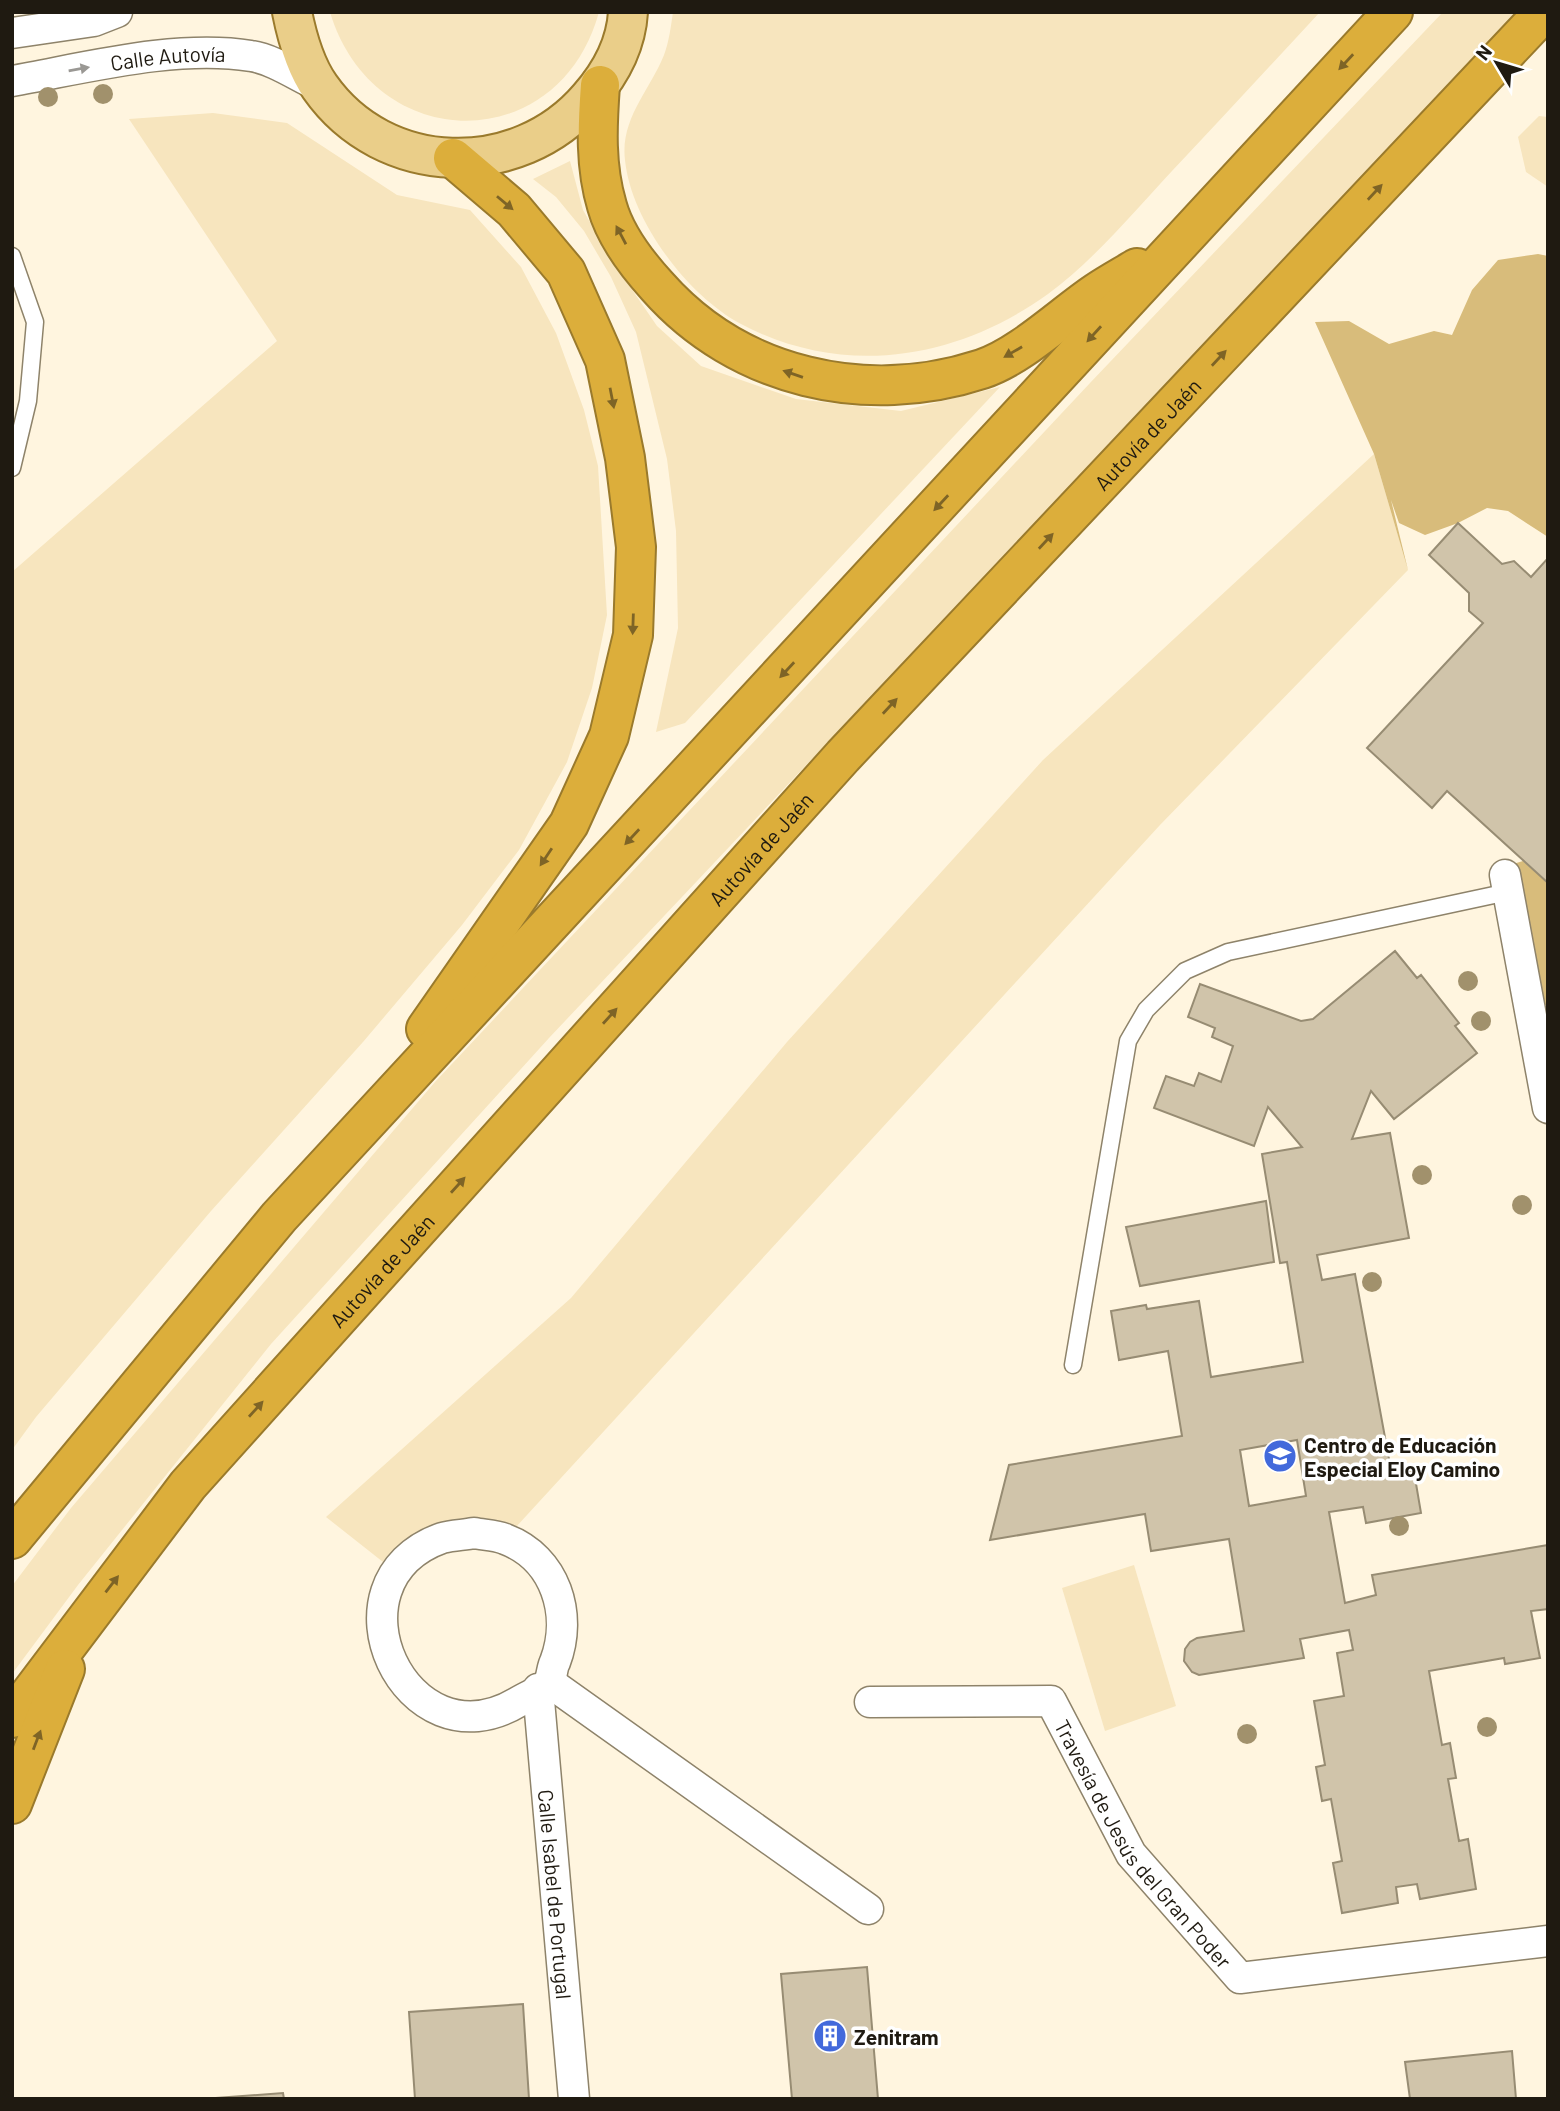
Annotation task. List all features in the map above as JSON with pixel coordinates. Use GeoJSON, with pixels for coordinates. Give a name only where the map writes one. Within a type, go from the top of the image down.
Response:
{"type":"FeatureCollection","features":[{"type":"Feature","properties":{"kind":"highway"},"geometry":{"type":"LineString","coordinates":[[12,1539],[279,1217],[345,1144],[951,492],[1172,247],[1393,12]]}},
{"type":"Feature","properties":{"kind":"highway","name":"Autovía de Jaén"},"geometry":{"type":"LineString","coordinates":[[12,1718],[188,1485],[843,756],[1545,12]]}},
{"type":"Feature","properties":{"kind":"highway"},"geometry":{"type":"LineString","coordinates":[[600,85],[595,142],[607,206],[622,239],[644,271],[674,306],[712,337],[754,361],[806,379],[864,386],[924,382],[984,369],[1040,336],[1097,292],[1172,247]]}},
{"type":"Feature","properties":{"kind":"highway"},"geometry":{"type":"LineString","coordinates":[[345,1144],[569,824],[609,736],[633,635],[636,547],[625,458],[605,360],[566,272],[514,210],[453,158]]}},
{"type":"Feature","properties":{"kind":"highway"},"geometry":{"type":"LineString","coordinates":[[12,1804],[83,1621]]}},
{"type":"Feature","properties":{"kind":"main road"},"geometry":{"type":"LineString","coordinates":[[292,12],[298,41],[319,86],[350,120],[378,138],[415,155],[453,158],[498,154],[539,139],[574,116],[600,85],[622,50],[628,12]]}},
{"type":"Feature","properties":{"kind":"street"},"geometry":{"type":"LineString","coordinates":[[12,33],[94,21],[117,12]]}},
{"type":"Feature","properties":{"kind":"street","name":"Calle Autovía"},"geometry":{"type":"LineString","coordinates":[[12,81],[124,61],[201,55],[253,56],[319,86]]}},
{"type":"Feature","properties":{"kind":"street"},"geometry":{"type":"LineString","coordinates":[[1507,884],[1543,1047],[1548,1108]]}},
{"type":"Feature","properties":{"kind":"street"},"geometry":{"type":"LineString","coordinates":[[474,1533],[505,1539],[532,1554],[552,1579],[563,1609],[563,1640],[543,1686],[506,1709],[478,1716],[449,1713],[423,1701],[401,1682],[387,1656],[381,1628],[385,1599],[397,1573],[417,1552],[443,1538],[474,1533]]}},
{"type":"Feature","properties":{"kind":"street"},"geometry":{"type":"LineString","coordinates":[[543,1686],[868,1909]]}},
{"type":"Feature","properties":{"kind":"street","name":"Calle Isabel de Portugal"},"geometry":{"type":"LineString","coordinates":[[543,1686],[574,2099]]}},
{"type":"Feature","properties":{"kind":"street","name":"Travesía de Jesús del Gran Poder"},"geometry":{"type":"LineString","coordinates":[[870,1702],[1051,1701],[1131,1854],[1240,1978],[1548,1941]]}},
{"type":"Feature","properties":{"kind":"lane"},"geometry":{"type":"LineString","coordinates":[[12,256],[35,322],[27,401],[12,468]]}},
{"type":"Feature","properties":{"kind":"lane"},"geometry":{"type":"LineString","coordinates":[[1073,1365],[1128,1041],[1146,1010],[1185,971],[1228,951],[1507,884]]}},
{"type":"Feature","properties":{"kind":"shaded area"},"geometry":{"type":"Polygon","coordinates":[[[330,12],[599,12],[578,60],[546,94],[508,114],[466,121],[423,114],[385,93],[352,59],[330,12]]]}},
{"type":"Feature","properties":{"kind":"shaded area"},"geometry":{"type":"Polygon","coordinates":[[[673,12],[1320,12],[1113,236],[1048,294],[1013,316],[976,334],[937,347],[898,354],[859,356],[819,351],[780,341],[741,324],[701,295],[665,254],[650,231],[630,183],[625,145],[631,118],[664,55],[673,12]]]}},
{"type":"Feature","properties":{"kind":"shaded area"},"geometry":{"type":"Polygon","coordinates":[[[1443,12],[1516,12],[549,1038],[271,1344],[78,1585],[12,1674],[12,1586],[71,1508],[435,1082],[1090,383],[1443,12]]]}},
{"type":"Feature","properties":{"kind":"shaded area"},"geometry":{"type":"Polygon","coordinates":[[[213,113],[287,123],[397,195],[470,210],[521,267],[556,333],[584,410],[598,466],[607,615],[592,688],[567,762],[519,850],[462,925],[363,1042],[211,1211],[36,1417],[12,1450],[12,572],[277,341],[129,119],[213,113]]]}},
{"type":"Feature","properties":{"kind":"shaded area"},"geometry":{"type":"Polygon","coordinates":[[[1539,116],[1548,117],[1548,187],[1526,172],[1518,137],[1539,116]]]}},
{"type":"Feature","properties":{"kind":"shaded area"},"geometry":{"type":"Polygon","coordinates":[[[570,161],[583,210],[611,259],[657,326],[701,366],[796,399],[901,411],[1000,387],[685,723],[656,732],[678,628],[676,531],[667,459],[636,332],[611,277],[584,231],[556,197],[533,179],[570,161]]]}},
{"type":"Feature","properties":{"kind":"shaded area"},"geometry":{"type":"Polygon","coordinates":[[[1538,254],[1548,256],[1548,537],[1508,511],[1487,508],[1458,523],[1425,535],[1399,523],[1391,500],[1408,570],[1374,454],[1315,322],[1349,321],[1389,344],[1434,331],[1452,335],[1472,290],[1498,260],[1538,254]]]}},
{"type":"Feature","properties":{"kind":"shaded area"},"geometry":{"type":"Polygon","coordinates":[[[1374,454],[1408,570],[1160,825],[505,1539],[474,1533],[397,1573],[326,1517],[571,1298],[787,1042],[1043,760],[1374,454]]]}},
{"type":"Feature","properties":{"kind":"shaded area"},"geometry":{"type":"Polygon","coordinates":[[[1523,861],[1548,883],[1548,1005],[1543,1005],[1513,864],[1523,861]]]}},
{"type":"Feature","properties":{"kind":"shaded area"},"geometry":{"type":"Polygon","coordinates":[[[1134,1565],[1176,1706],[1105,1731],[1062,1588],[1134,1565]]]}},
{"type":"Feature","properties":{"kind":"building"},"geometry":{"type":"Polygon","coordinates":[[[1458,523],[1502,564],[1514,561],[1531,577],[1548,558],[1548,883],[1447,791],[1432,808],[1367,748],[1483,623],[1469,611],[1469,593],[1429,555],[1458,523]]]}},
{"type":"Feature","properties":{"kind":"building"},"geometry":{"type":"Polygon","coordinates":[[[1395,951],[1417,978],[1421,975],[1459,1023],[1455,1026],[1477,1053],[1394,1119],[1371,1091],[1352,1139],[1390,1133],[1409,1238],[1317,1255],[1322,1280],[1355,1274],[1391,1470],[1413,1466],[1421,1513],[1366,1523],[1363,1507],[1329,1512],[1345,1603],[1376,1595],[1372,1575],[1548,1545],[1548,1609],[1531,1611],[1540,1658],[1505,1664],[1504,1658],[1429,1671],[1442,1745],[1450,1743],[1456,1778],[1448,1779],[1459,1841],[1468,1839],[1476,1889],[1420,1899],[1417,1884],[1396,1887],[1398,1903],[1342,1913],[1333,1863],[1342,1861],[1331,1799],[1322,1801],[1316,1767],[1325,1765],[1314,1701],[1344,1696],[1337,1653],[1353,1650],[1349,1630],[1300,1639],[1304,1658],[1199,1675],[1192,1672],[1184,1661],[1185,1649],[1190,1642],[1197,1638],[1244,1631],[1229,1539],[1151,1551],[1145,1514],[990,1540],[1009,1465],[1182,1436],[1168,1351],[1119,1360],[1111,1311],[1199,1301],[1211,1377],[1303,1362],[1287,1262],[1280,1263],[1262,1154],[1302,1147],[1268,1107],[1254,1146],[1154,1108],[1166,1076],[1194,1086],[1199,1073],[1221,1082],[1233,1046],[1212,1037],[1215,1028],[1188,1017],[1200,984],[1301,1021],[1313,1019],[1395,951]],[[1297,1440],[1240,1450],[1249,1506],[1306,1496],[1297,1440]]]}},
{"type":"Feature","properties":{"kind":"building"},"geometry":{"type":"Polygon","coordinates":[[[1266,1201],[1274,1262],[1140,1286],[1126,1227],[1266,1201]]]}},
{"type":"Feature","properties":{"kind":"building","name":"Zenitram"},"geometry":{"type":"Polygon","coordinates":[[[867,1967],[878,2099],[792,2099],[781,1974],[867,1967]]]}},
{"type":"Feature","properties":{"kind":"building"},"geometry":{"type":"Polygon","coordinates":[[[523,2004],[529,2099],[415,2099],[409,2012],[523,2004]]]}},
{"type":"Feature","properties":{"kind":"building"},"geometry":{"type":"Polygon","coordinates":[[[1512,2051],[1516,2099],[1410,2099],[1405,2062],[1512,2051]]]}},
{"type":"Feature","properties":{"kind":"building"},"geometry":{"type":"Polygon","coordinates":[[[283,2093],[284,2099],[202,2099],[283,2093]]]}},
{"type":"Feature","properties":{"kind":"place","name":"Centro de Educación Especial Eloy Camino"},"geometry":{"type":"Point","coordinates":[1280,1456]}},
{"type":"Feature","properties":{"kind":"place","name":"Zenitram"},"geometry":{"type":"Point","coordinates":[830,2036]}}]}
